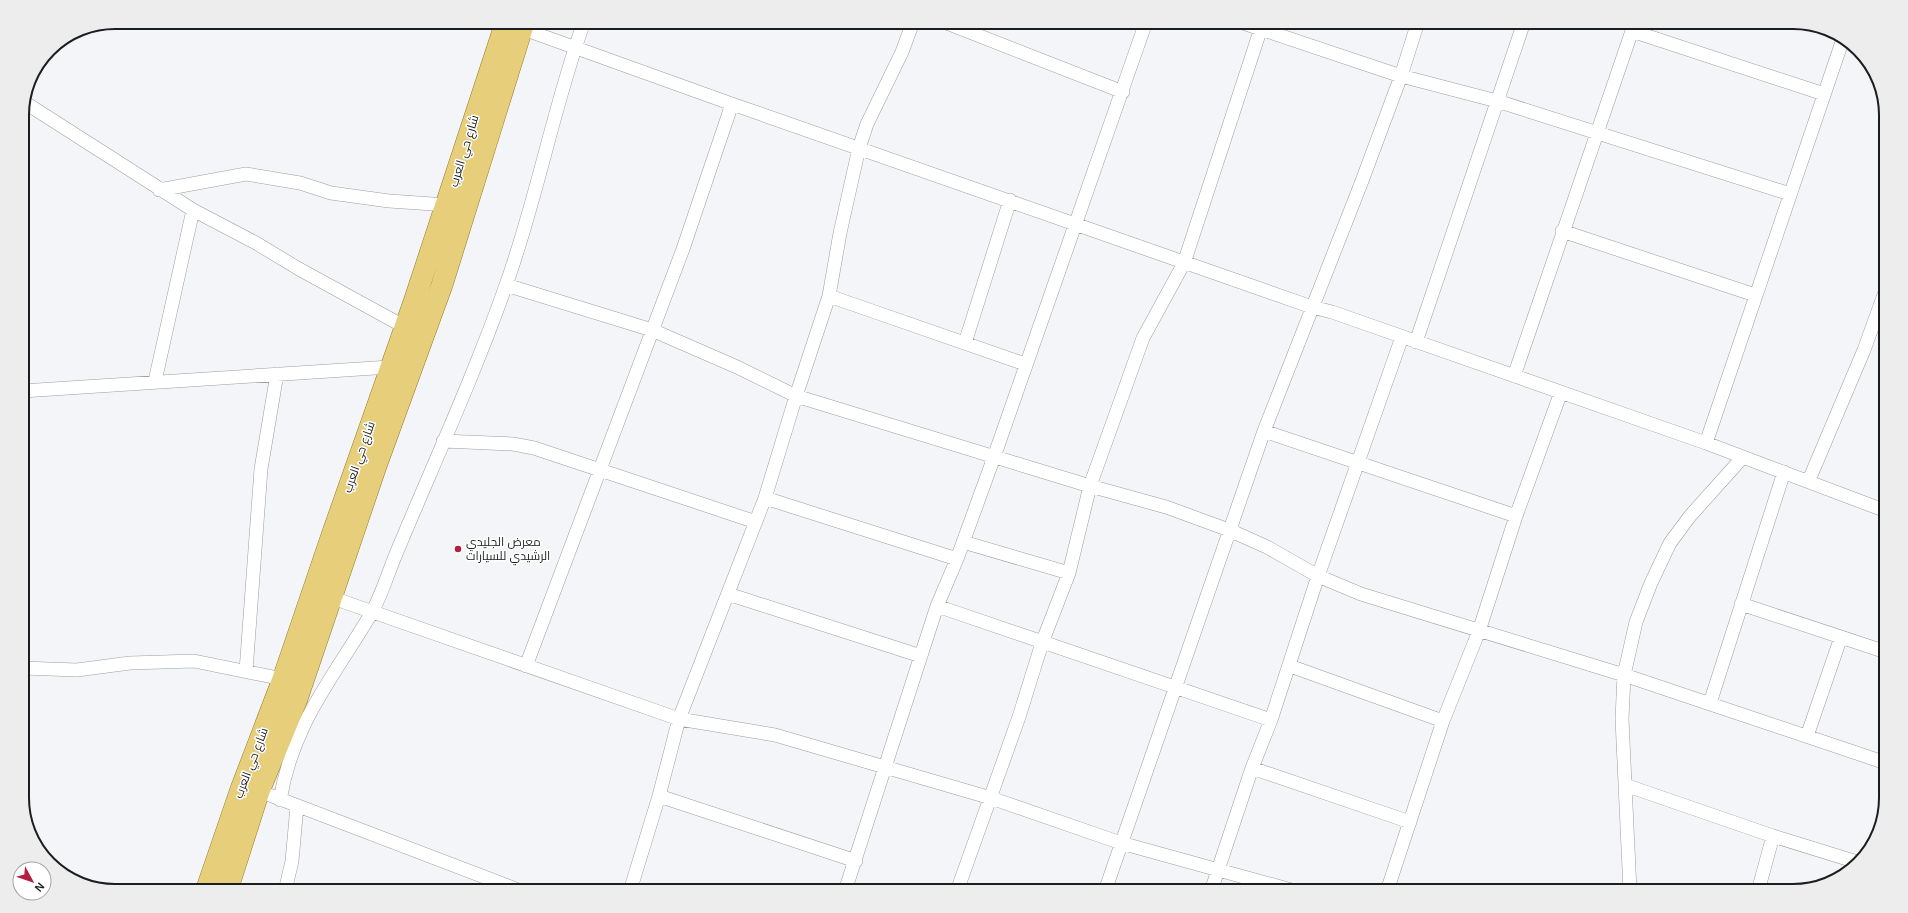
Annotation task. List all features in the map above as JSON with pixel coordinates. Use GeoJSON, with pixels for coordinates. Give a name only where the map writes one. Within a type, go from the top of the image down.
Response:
{"type":"FeatureCollection","features":[{"type":"Feature","properties":{"kind":"main road","name":"شارع حي العرب"},"geometry":{"type":"LineString","coordinates":[[229,884],[259,791],[297,699],[424,306],[448,205],[470,131],[513,29]]}},
{"type":"Feature","properties":{"kind":"main road","name":"شارع حي العرب"},"geometry":{"type":"LineString","coordinates":[[208,884],[241,789],[283,679],[405,327],[424,306],[473,188],[514,29]]}},
{"type":"Feature","properties":{"kind":"street"},"geometry":{"type":"LineString","coordinates":[[527,29],[574,48],[1010,200],[1312,308],[1332,312],[1706,442],[1743,457],[1809,480],[1879,508]]}},
{"type":"Feature","properties":{"kind":"street"},"geometry":{"type":"LineString","coordinates":[[280,800],[284,775],[293,746],[313,705],[373,611],[444,441],[506,285],[537,187],[574,48],[581,29]]}},
{"type":"Feature","properties":{"kind":"street"},"geometry":{"type":"LineString","coordinates":[[632,884],[659,796],[679,719],[765,498],[796,396],[829,296],[840,233],[859,148],[868,124],[902,52],[910,29]]}},
{"type":"Feature","properties":{"kind":"street"},"geometry":{"type":"LineString","coordinates":[[962,29],[1123,92]]}},
{"type":"Feature","properties":{"kind":"street"},"geometry":{"type":"LineString","coordinates":[[848,884],[937,606],[957,559],[994,457],[1025,364],[1123,92],[1144,29]]}},
{"type":"Feature","properties":{"kind":"street"},"geometry":{"type":"LineString","coordinates":[[960,884],[1019,717],[1042,642],[1069,573],[1090,486],[1143,338],[1184,263],[1261,29]]}},
{"type":"Feature","properties":{"kind":"street"},"geometry":{"type":"LineString","coordinates":[[1270,29],[1401,76],[1497,101],[1596,131],[1790,194]]}},
{"type":"Feature","properties":{"kind":"street"},"geometry":{"type":"LineString","coordinates":[[1107,884],[1264,431],[1401,76],[1416,29]]}},
{"type":"Feature","properties":{"kind":"street"},"geometry":{"type":"LineString","coordinates":[[1416,342],[1522,29]]}},
{"type":"Feature","properties":{"kind":"street"},"geometry":{"type":"LineString","coordinates":[[1514,376],[1562,231],[1632,29]]}},
{"type":"Feature","properties":{"kind":"street"},"geometry":{"type":"LineString","coordinates":[[1641,29],[1824,94]]}},
{"type":"Feature","properties":{"kind":"street"},"geometry":{"type":"LineString","coordinates":[[1706,442],[1841,43]]}},
{"type":"Feature","properties":{"kind":"street"},"geometry":{"type":"LineString","coordinates":[[526,666],[683,249],[732,104]]}},
{"type":"Feature","properties":{"kind":"street"},"geometry":{"type":"LineString","coordinates":[[30,105],[67,128],[159,190],[405,327]]}},
{"type":"Feature","properties":{"kind":"street"},"geometry":{"type":"LineString","coordinates":[[159,190],[246,174],[300,183],[331,194],[389,201],[448,205]]}},
{"type":"Feature","properties":{"kind":"street"},"geometry":{"type":"LineString","coordinates":[[965,343],[1010,200]]}},
{"type":"Feature","properties":{"kind":"street"},"geometry":{"type":"LineString","coordinates":[[155,381],[193,210]]}},
{"type":"Feature","properties":{"kind":"street"},"geometry":{"type":"LineString","coordinates":[[1562,231],[1755,295]]}},
{"type":"Feature","properties":{"kind":"street"},"geometry":{"type":"LineString","coordinates":[[506,285],[652,330],[737,367],[796,396],[1090,486],[1166,507],[1229,530],[1267,547],[1318,576],[1361,594],[1624,675],[1879,761]]}},
{"type":"Feature","properties":{"kind":"street"},"geometry":{"type":"LineString","coordinates":[[829,296],[1025,364]]}},
{"type":"Feature","properties":{"kind":"street"},"geometry":{"type":"LineString","coordinates":[[1809,480],[1864,350],[1879,308]]}},
{"type":"Feature","properties":{"kind":"street"},"geometry":{"type":"LineString","coordinates":[[1213,884],[1252,768],[1272,720],[1318,576],[1359,464],[1402,337]]}},
{"type":"Feature","properties":{"kind":"street"},"geometry":{"type":"LineString","coordinates":[[29,390],[155,381],[390,367]]}},
{"type":"Feature","properties":{"kind":"street"},"geometry":{"type":"LineString","coordinates":[[246,671],[261,469],[276,374]]}},
{"type":"Feature","properties":{"kind":"street"},"geometry":{"type":"LineString","coordinates":[[1389,884],[1443,721],[1479,631],[1516,516],[1561,392]]}},
{"type":"Feature","properties":{"kind":"street"},"geometry":{"type":"LineString","coordinates":[[1264,431],[1516,516]]}},
{"type":"Feature","properties":{"kind":"street"},"geometry":{"type":"LineString","coordinates":[[444,441],[514,444],[534,448],[756,522]]}},
{"type":"Feature","properties":{"kind":"street"},"geometry":{"type":"LineString","coordinates":[[1630,884],[1622,719],[1624,675],[1636,622],[1651,582],[1670,543],[1690,516],[1743,457]]}},
{"type":"Feature","properties":{"kind":"street"},"geometry":{"type":"LineString","coordinates":[[1710,703],[1784,472]]}},
{"type":"Feature","properties":{"kind":"street"},"geometry":{"type":"LineString","coordinates":[[765,498],[957,559]]}},
{"type":"Feature","properties":{"kind":"street"},"geometry":{"type":"LineString","coordinates":[[963,542],[1069,573]]}},
{"type":"Feature","properties":{"kind":"street"},"geometry":{"type":"LineString","coordinates":[[728,594],[921,656]]}},
{"type":"Feature","properties":{"kind":"street"},"geometry":{"type":"LineString","coordinates":[[330,597],[679,719],[775,735],[991,798],[1121,843],[1270,884]]}},
{"type":"Feature","properties":{"kind":"street"},"geometry":{"type":"LineString","coordinates":[[1741,604],[1879,650]]}},
{"type":"Feature","properties":{"kind":"street"},"geometry":{"type":"LineString","coordinates":[[937,606],[1272,720]]}},
{"type":"Feature","properties":{"kind":"street"},"geometry":{"type":"LineString","coordinates":[[1807,736],[1841,637]]}},
{"type":"Feature","properties":{"kind":"street"},"geometry":{"type":"LineString","coordinates":[[29,668],[77,670],[130,663],[194,661],[283,679]]}},
{"type":"Feature","properties":{"kind":"street"},"geometry":{"type":"LineString","coordinates":[[1290,666],[1443,721]]}},
{"type":"Feature","properties":{"kind":"street"},"geometry":{"type":"LineString","coordinates":[[1252,768],[1410,822]]}},
{"type":"Feature","properties":{"kind":"street"},"geometry":{"type":"LineString","coordinates":[[1625,785],[1773,836],[1852,861]]}},
{"type":"Feature","properties":{"kind":"street"},"geometry":{"type":"LineString","coordinates":[[259,791],[503,884]]}},
{"type":"Feature","properties":{"kind":"street"},"geometry":{"type":"LineString","coordinates":[[659,796],[856,861]]}},
{"type":"Feature","properties":{"kind":"street"},"geometry":{"type":"LineString","coordinates":[[287,884],[292,861],[298,806]]}},
{"type":"Feature","properties":{"kind":"street"},"geometry":{"type":"LineString","coordinates":[[1760,884],[1773,836]]}},
{"type":"Feature","properties":{"kind":"place","name":"معرض الجليدي الرشيدي للسيارات"},"geometry":{"type":"Point","coordinates":[458,549]}}]}
